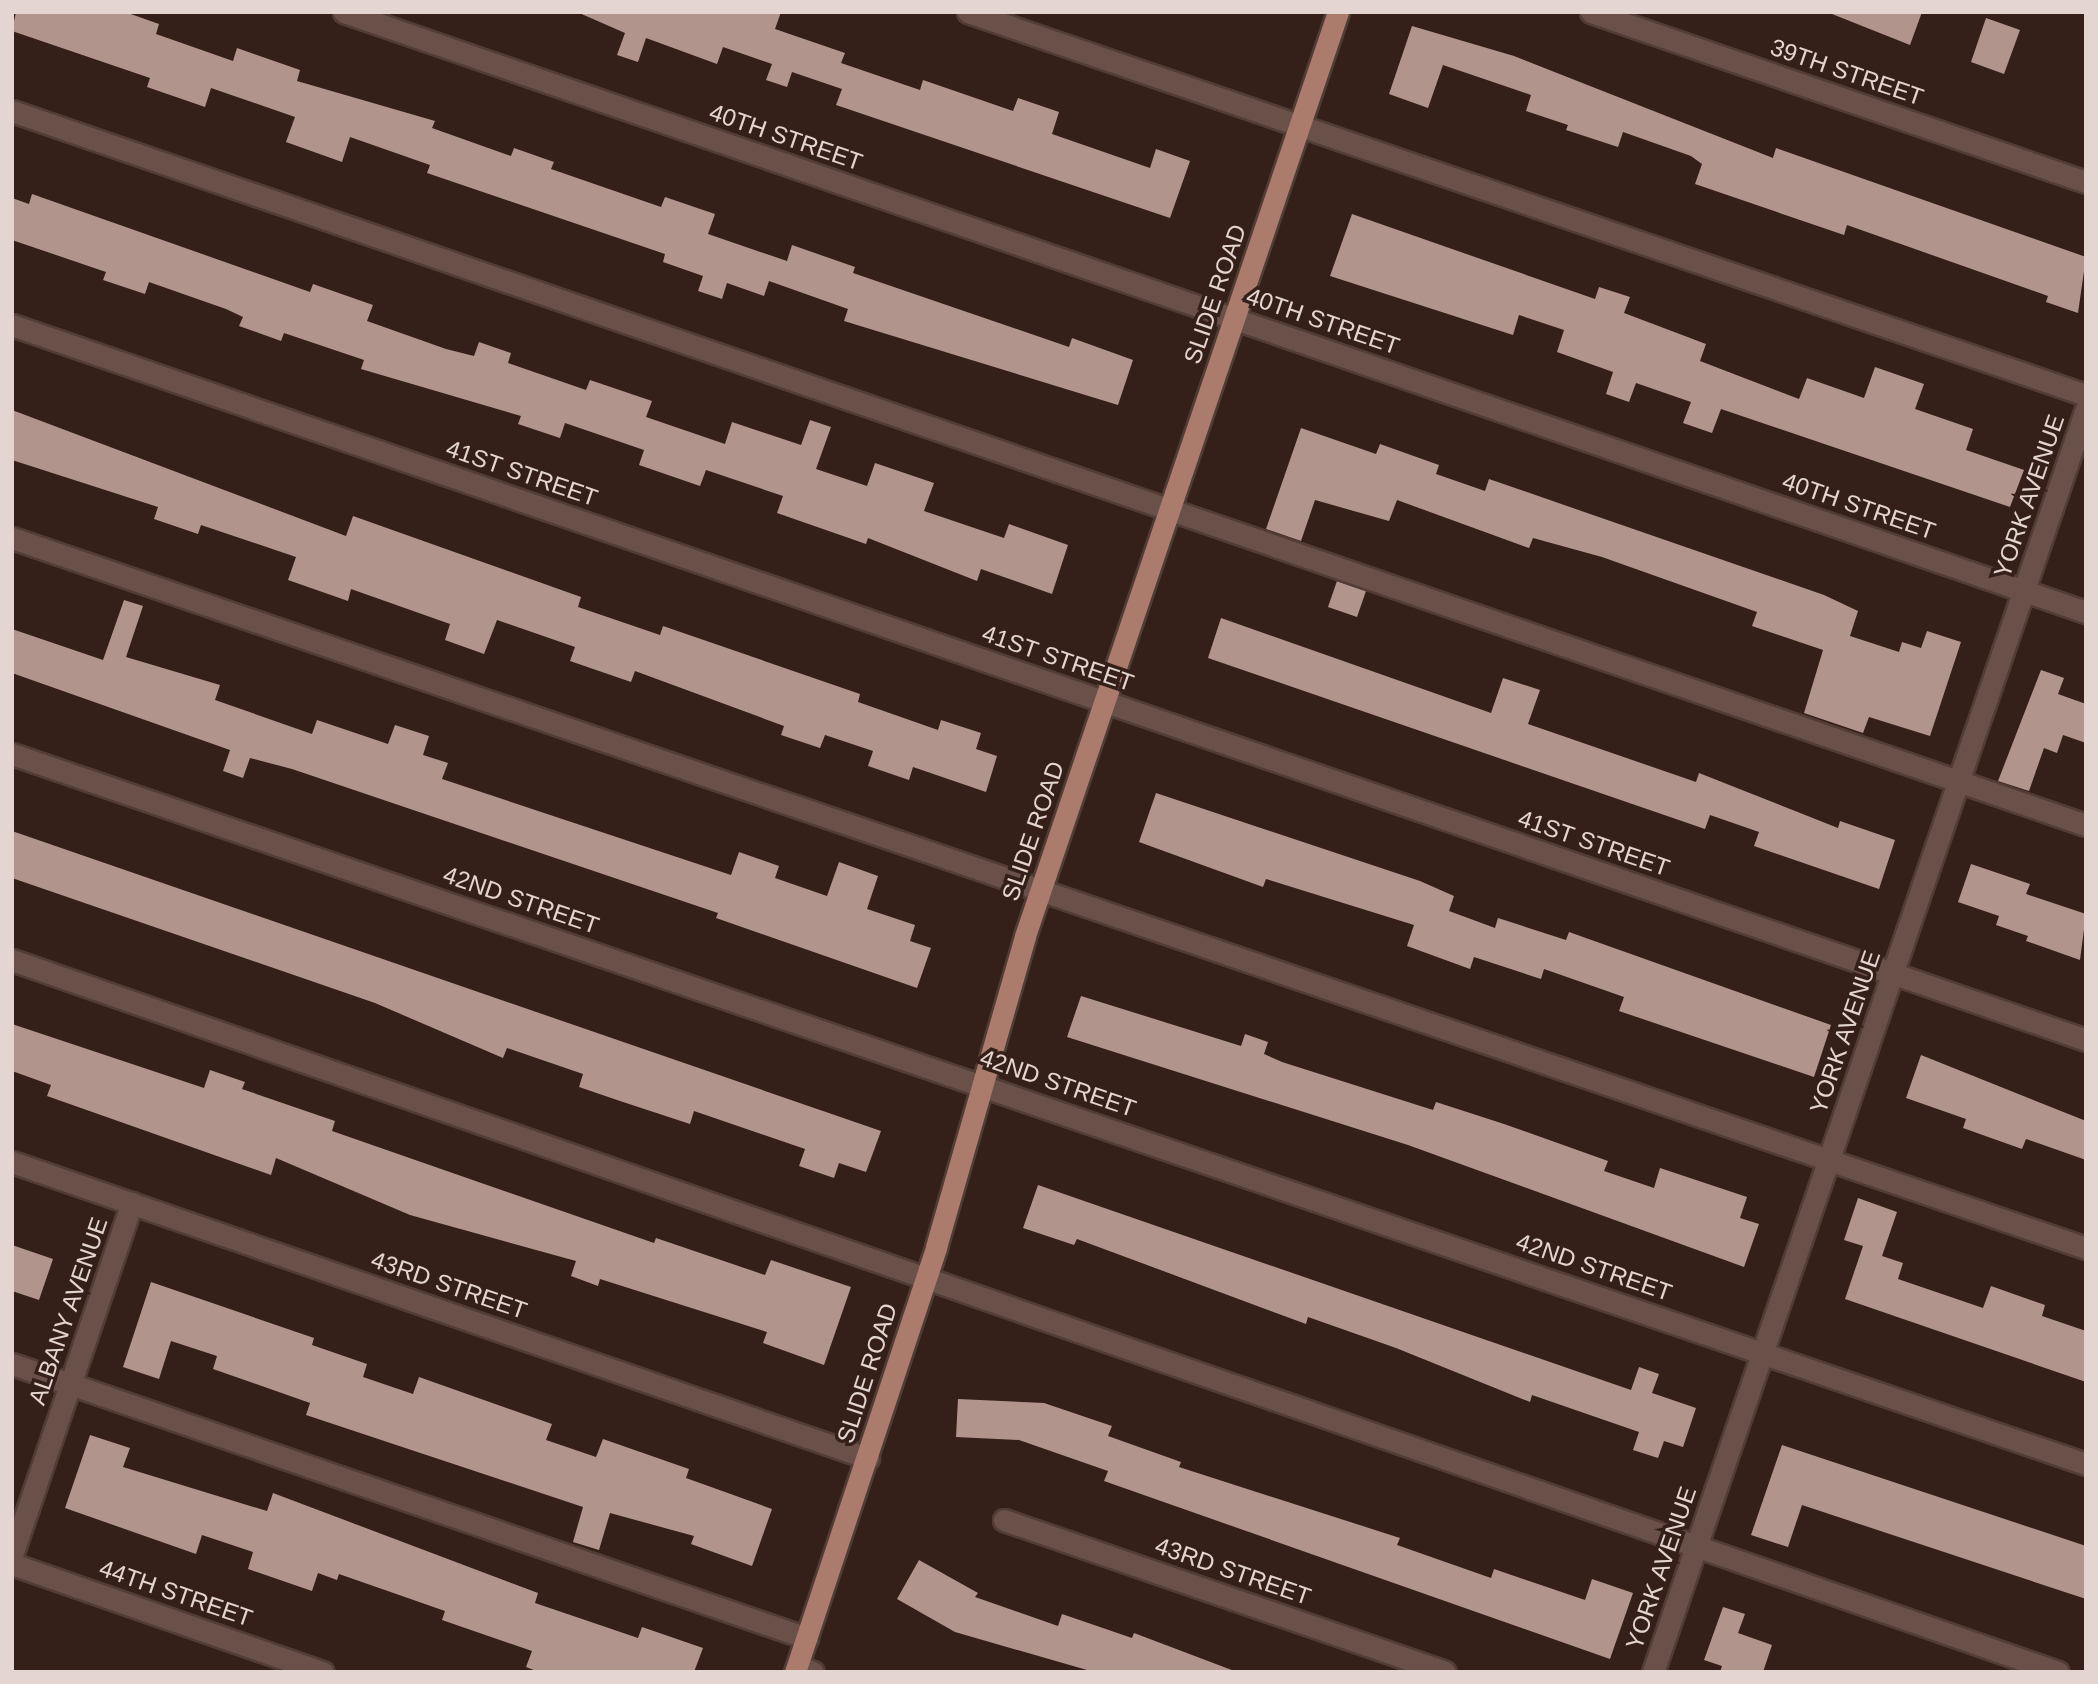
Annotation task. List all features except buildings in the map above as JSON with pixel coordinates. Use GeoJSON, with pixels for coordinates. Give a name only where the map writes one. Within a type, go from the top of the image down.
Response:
{"type":"FeatureCollection","features":[{"type":"Feature","properties":{"kind":"main road","name":"SLIDE ROAD"},"geometry":{"type":"LineString","coordinates":[[802,1670],[807,1638],[927,1274],[1040,890],[1338,12]]}},
{"type":"Feature","properties":{"kind":"street","name":"40TH STREET"},"geometry":{"type":"LineString","coordinates":[[344,12],[2086,612]]}},
{"type":"Feature","properties":{"kind":"street"},"geometry":{"type":"LineString","coordinates":[[968,12],[2086,396]]}},
{"type":"Feature","properties":{"kind":"street","name":"39TH STREET"},"geometry":{"type":"LineString","coordinates":[[1591,12],[2086,182]]}},
{"type":"Feature","properties":{"kind":"street"},"geometry":{"type":"LineString","coordinates":[[12,111],[1170,507],[2086,825]]}},
{"type":"Feature","properties":{"kind":"street","name":"41ST STREET"},"geometry":{"type":"LineString","coordinates":[[12,325],[2086,1040]]}},
{"type":"Feature","properties":{"kind":"street","name":"YORK AVENUE"},"geometry":{"type":"LineString","coordinates":[[1653,1672],[2086,409]]}},
{"type":"Feature","properties":{"kind":"street"},"geometry":{"type":"LineString","coordinates":[[12,538],[2086,1248]]}},
{"type":"Feature","properties":{"kind":"street","name":"42ND STREET"},"geometry":{"type":"LineString","coordinates":[[12,754],[2086,1464]]}},
{"type":"Feature","properties":{"kind":"street"},"geometry":{"type":"LineString","coordinates":[[12,960],[927,1274],[1695,1549],[2059,1672]]}},
{"type":"Feature","properties":{"kind":"street","name":"43RD STREET"},"geometry":{"type":"LineString","coordinates":[[12,1161],[868,1458]]}},
{"type":"Feature","properties":{"kind":"street","name":"ALBANY AVENUE"},"geometry":{"type":"LineString","coordinates":[[12,1555],[132,1203]]}},
{"type":"Feature","properties":{"kind":"street"},"geometry":{"type":"LineString","coordinates":[[12,1364],[807,1638]]}},
{"type":"Feature","properties":{"kind":"street","name":"43RD STREET"},"geometry":{"type":"LineString","coordinates":[[1003,1520],[1445,1672]]}},
{"type":"Feature","properties":{"kind":"street","name":"44TH STREET"},"geometry":{"type":"LineString","coordinates":[[12,1564],[323,1672]]}}]}
